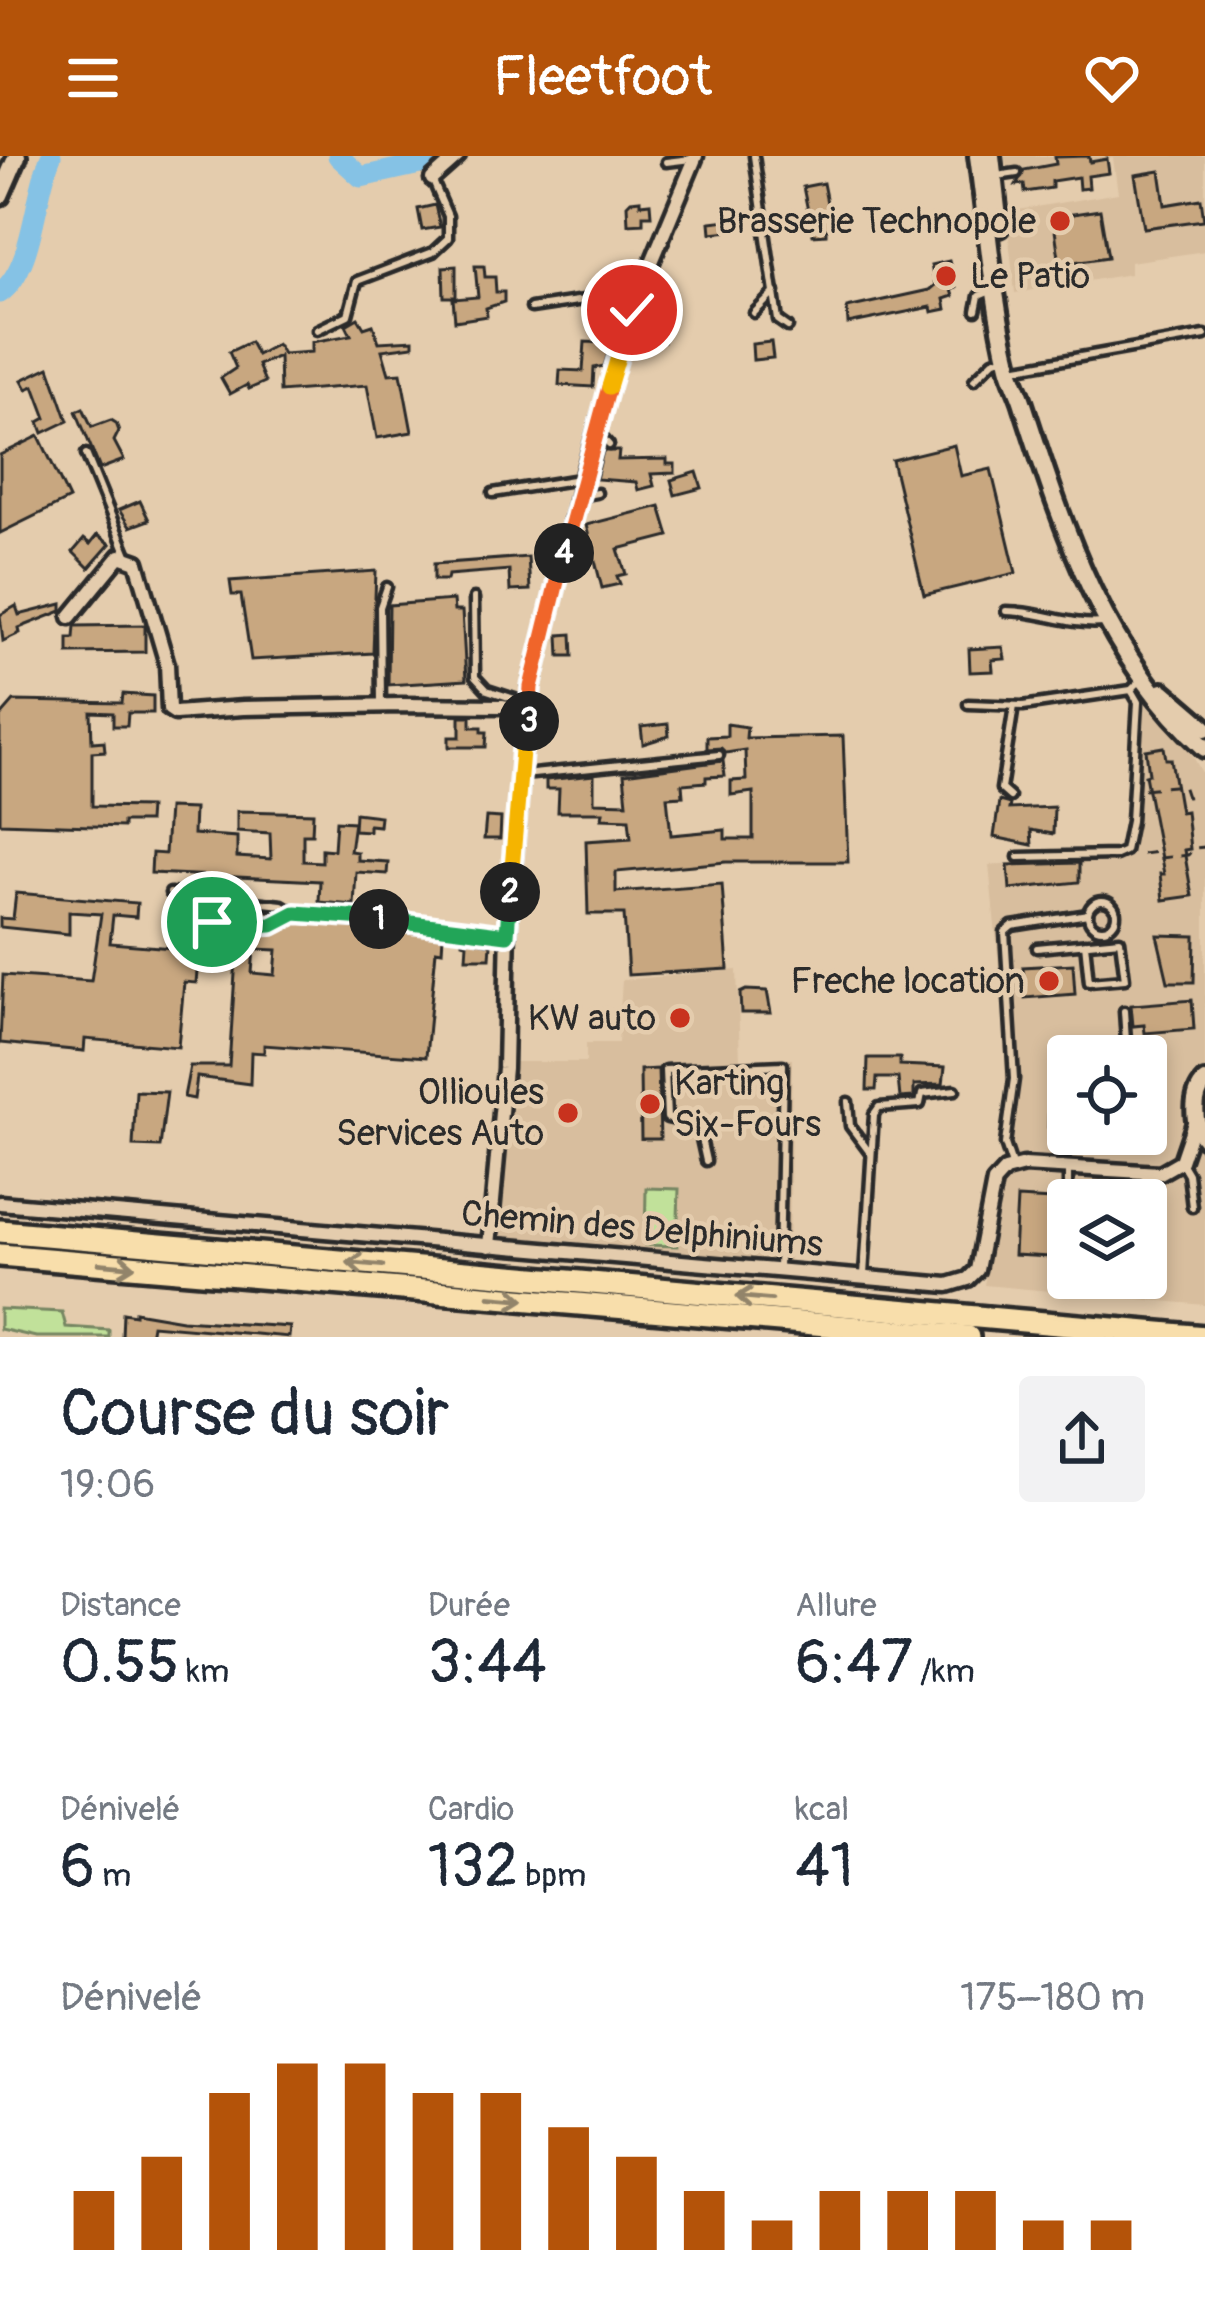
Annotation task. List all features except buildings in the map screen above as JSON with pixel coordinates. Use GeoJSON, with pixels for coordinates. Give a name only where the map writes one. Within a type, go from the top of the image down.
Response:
{"type":"FeatureCollection","features":[{"type":"Feature","properties":{"kind":"highway"},"geometry":{"type":"LineString","coordinates":[[0,1231],[1205,1337]]}},
{"type":"Feature","properties":{"kind":"highway"},"geometry":{"type":"LineString","coordinates":[[0,1255],[968,1337]]}},
{"type":"Feature","properties":{"kind":"main road"},"geometry":{"type":"LineString","coordinates":[[0,195],[17,156]]}},
{"type":"Feature","properties":{"kind":"main road"},"geometry":{"type":"LineString","coordinates":[[991,160],[977,202],[1022,400],[1063,526],[1137,683],[1157,697],[1205,748]]}},
{"type":"Feature","properties":{"kind":"main road"},"geometry":{"type":"LineString","coordinates":[[991,160],[1013,362]]}},
{"type":"Feature","properties":{"kind":"main road"},"geometry":{"type":"LineString","coordinates":[[1137,683],[1205,728]]}},
{"type":"Feature","properties":{"kind":"main road"},"geometry":{"type":"LineString","coordinates":[[1205,1082],[1197,1095],[1196,1119],[1205,1138]]}},
{"type":"Feature","properties":{"kind":"street"},"geometry":{"type":"LineString","coordinates":[[432,179],[458,156]]}},
{"type":"Feature","properties":{"kind":"street"},"geometry":{"type":"LineString","coordinates":[[489,1246],[506,1068],[507,935],[520,775],[531,708],[608,381],[649,283],[662,220],[695,157]]}},
{"type":"Feature","properties":{"kind":"street"},"geometry":{"type":"LineString","coordinates":[[70,617],[120,556],[137,562],[166,664],[168,703],[175,713],[381,706],[531,708]]}},
{"type":"Feature","properties":{"kind":"street"},"geometry":{"type":"LineString","coordinates":[[1184,1155],[1196,1119]]}},
{"type":"Feature","properties":{"kind":"street"},"geometry":{"type":"LineString","coordinates":[[1013,1168],[1160,1173],[1205,1138]]}},
{"type":"Feature","properties":{"kind":"street","name":"Chemin des Delphiniums"},"geometry":{"type":"LineString","coordinates":[[0,1203],[948,1285],[968,1279],[976,1270],[994,1182],[1013,1168]]}},
{"type":"Feature","properties":{"kind":"lane"},"geometry":{"type":"LineString","coordinates":[[754,156],[778,320],[785,325],[778,337]]}},
{"type":"Feature","properties":{"kind":"lane"},"geometry":{"type":"LineString","coordinates":[[666,162],[695,157]]}},
{"type":"Feature","properties":{"kind":"lane"},"geometry":{"type":"LineString","coordinates":[[991,160],[1017,173]]}},
{"type":"Feature","properties":{"kind":"lane"},"geometry":{"type":"LineString","coordinates":[[316,329],[348,315],[357,281],[433,252],[448,238],[448,216],[432,179]]}},
{"type":"Feature","properties":{"kind":"lane"},"geometry":{"type":"LineString","coordinates":[[531,308],[604,297],[649,283]]}},
{"type":"Feature","properties":{"kind":"lane"},"geometry":{"type":"LineString","coordinates":[[976,310],[979,296],[996,290]]}},
{"type":"Feature","properties":{"kind":"lane"},"geometry":{"type":"LineString","coordinates":[[754,314],[775,292]]}},
{"type":"Feature","properties":{"kind":"lane"},"geometry":{"type":"LineString","coordinates":[[974,380],[993,361],[1205,335]]}},
{"type":"Feature","properties":{"kind":"lane"},"geometry":{"type":"LineString","coordinates":[[596,430],[609,445]]}},
{"type":"Feature","properties":{"kind":"lane"},"geometry":{"type":"LineString","coordinates":[[86,454],[128,557]]}},
{"type":"Feature","properties":{"kind":"lane"},"geometry":{"type":"LineString","coordinates":[[493,493],[582,478]]}},
{"type":"Feature","properties":{"kind":"lane"},"geometry":{"type":"LineString","coordinates":[[578,496],[597,494]]}},
{"type":"Feature","properties":{"kind":"lane"},"geometry":{"type":"LineString","coordinates":[[381,706],[380,607],[388,586]]}},
{"type":"Feature","properties":{"kind":"lane"},"geometry":{"type":"LineString","coordinates":[[475,598],[475,677],[487,690],[531,708]]}},
{"type":"Feature","properties":{"kind":"lane"},"geometry":{"type":"LineString","coordinates":[[1006,611],[1034,611],[1074,624],[1106,623]]}},
{"type":"Feature","properties":{"kind":"lane"},"geometry":{"type":"LineString","coordinates":[[968,704],[1014,706],[1137,683],[1131,821],[1125,851],[1018,857]]}},
{"type":"Feature","properties":{"kind":"lane"},"geometry":{"type":"LineString","coordinates":[[1010,797],[1001,789],[1000,776],[1014,706]]}},
{"type":"Feature","properties":{"kind":"lane"},"geometry":{"type":"LineString","coordinates":[[520,775],[599,771],[719,755]]}},
{"type":"Feature","properties":{"kind":"lane"},"geometry":{"type":"LineString","coordinates":[[170,893],[282,905],[295,913],[507,935]]}},
{"type":"Feature","properties":{"kind":"lane"},"geometry":{"type":"LineString","coordinates":[[1105,901],[1115,910],[1116,919],[1107,929],[1097,929],[1088,914],[1092,905],[1105,901]]}},
{"type":"Feature","properties":{"kind":"lane"},"geometry":{"type":"LineString","coordinates":[[212,922],[272,925],[295,913]]}},
{"type":"Feature","properties":{"kind":"lane"},"geometry":{"type":"LineString","coordinates":[[1013,1168],[1005,1144],[1014,1078],[1005,932],[1012,926],[1088,914]]}},
{"type":"Feature","properties":{"kind":"lane"},"geometry":{"type":"LineString","coordinates":[[1037,948],[1085,943],[1120,940],[1125,979],[1089,982],[1085,943]]}},
{"type":"Feature","properties":{"kind":"lane"},"geometry":{"type":"LineString","coordinates":[[1124,1011],[1126,1035]]}},
{"type":"Feature","properties":{"kind":"lane"},"geometry":{"type":"LineString","coordinates":[[706,1161],[698,1125],[667,1118],[664,1070],[783,1065],[779,1271]]}},
{"type":"Feature","properties":{"kind":"lane"},"geometry":{"type":"LineString","coordinates":[[1014,1078],[1024,1078]]}},
{"type":"Feature","properties":{"kind":"lane"},"geometry":{"type":"LineString","coordinates":[[864,1278],[874,1114],[879,1107],[920,1104],[922,1094],[955,1090]]}},
{"type":"Feature","properties":{"kind":"lane"},"geometry":{"type":"LineString","coordinates":[[848,1102],[850,1126],[870,1153]]}},
{"type":"Feature","properties":{"kind":"lane"},"geometry":{"type":"LineString","coordinates":[[1184,1155],[1192,1208]]}},
{"type":"Feature","properties":{"kind":"lane"},"geometry":{"type":"LineString","coordinates":[[1132,1159],[1140,1172]]}},
{"type":"Feature","properties":{"kind":"lane"},"geometry":{"type":"LineString","coordinates":[[1068,1168],[1068,1179]]}},
{"type":"Feature","properties":{"kind":"path"},"geometry":{"type":"LineString","coordinates":[[1142,790],[1183,784],[1186,796],[1198,796]]}},
{"type":"Feature","properties":{"kind":"path"},"geometry":{"type":"LineString","coordinates":[[1142,854],[1159,853],[1160,858],[1189,855],[1194,848],[1205,847]]}},
{"type":"Feature","properties":{"kind":"shaded area"},"geometry":{"type":"Polygon","coordinates":[[[1005,156],[1205,156],[1205,251],[1130,262],[1130,274],[1015,293],[1006,212],[1118,193],[1113,158],[1006,170],[1005,156]]]}},
{"type":"Feature","properties":{"kind":"shaded area"},"geometry":{"type":"Polygon","coordinates":[[[1143,702],[1190,751],[1205,778],[1205,1305],[1139,1299],[1167,1299],[1167,1179],[1047,1179],[1047,1291],[984,1285],[1008,1136],[1003,1007],[989,865],[1132,854],[1143,702]]]}},
{"type":"Feature","properties":{"kind":"shaded area"},"geometry":{"type":"Polygon","coordinates":[[[737,970],[740,1060],[792,1059],[789,1264],[500,1238],[512,1062],[586,1062],[586,1043],[618,1043],[622,980],[737,970]]]}},
{"type":"Feature","properties":{"kind":"green space"},"geometry":{"type":"Polygon","coordinates":[[[646,1188],[679,1189],[677,1246],[645,1245],[646,1188]]]}},
{"type":"Feature","properties":{"kind":"green space"},"geometry":{"type":"Polygon","coordinates":[[[0,1309],[62,1312],[66,1327],[109,1330],[109,1337],[36,1337],[0,1329],[0,1309]]]}},
{"type":"Feature","properties":{"kind":"waterway"},"geometry":{"type":"LineString","coordinates":[[0,293],[11,282],[27,249],[51,156]]}},
{"type":"Feature","properties":{"kind":"waterway"},"geometry":{"type":"LineString","coordinates":[[338,156],[361,177],[420,164],[432,156]]}},
{"type":"Feature","properties":{"kind":"place","name":"Brasserie Technopole"},"geometry":{"type":"Point","coordinates":[1060,221]}},
{"type":"Feature","properties":{"kind":"place","name":"Le Patio"},"geometry":{"type":"Point","coordinates":[946,276]}},
{"type":"Feature","properties":{"kind":"place","name":"Freche location"},"geometry":{"type":"Point","coordinates":[1049,981]}},
{"type":"Feature","properties":{"kind":"place","name":"KW auto"},"geometry":{"type":"Point","coordinates":[680,1018]}},
{"type":"Feature","properties":{"kind":"place","name":"Karting Six-Fours"},"geometry":{"type":"Point","coordinates":[650,1104]}},
{"type":"Feature","properties":{"kind":"place","name":"Ollioules Services Auto"},"geometry":{"type":"Point","coordinates":[568,1113]}},
{"type":"Feature","properties":{"kind":"route"},"geometry":{"type":"LineString","coordinates":[[212,922],[272,925],[295,913],[507,935],[531,687],[584,472],[632,310]]}}]}
